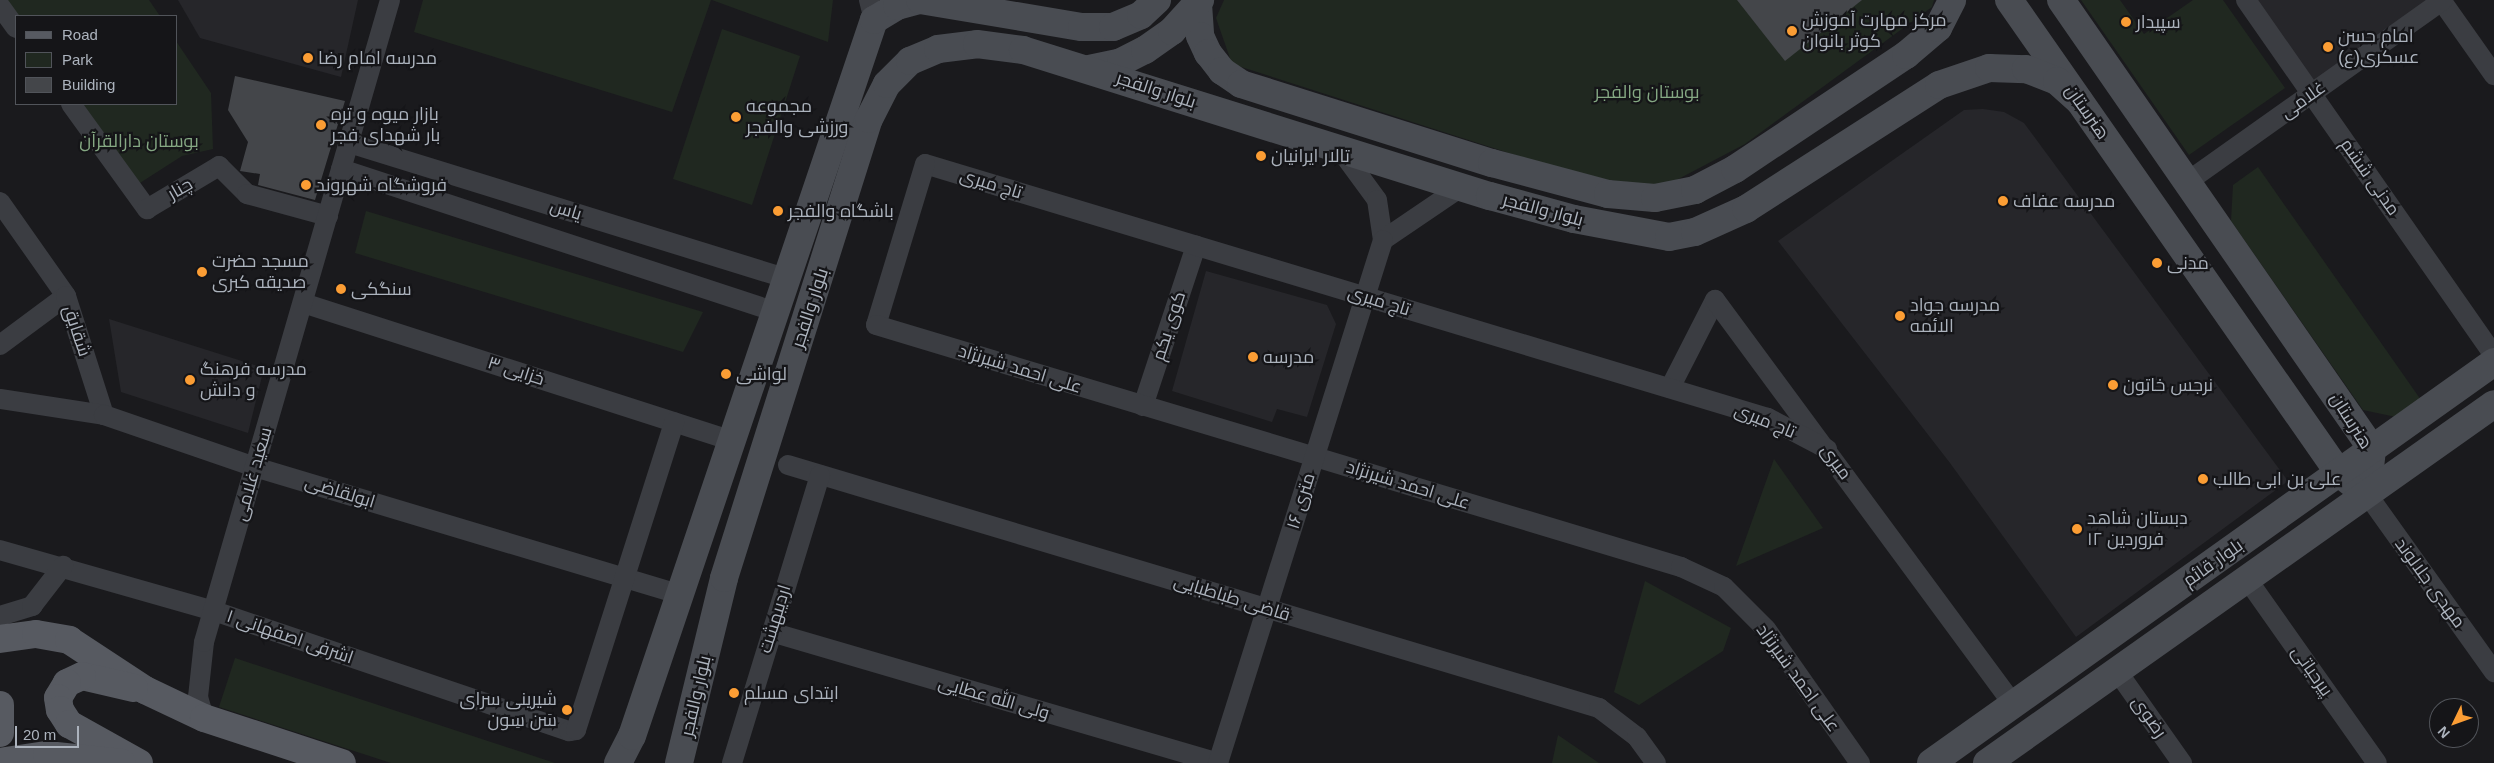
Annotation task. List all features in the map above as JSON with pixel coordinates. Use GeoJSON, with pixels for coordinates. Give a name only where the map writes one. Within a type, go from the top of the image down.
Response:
{"type":"FeatureCollection","features":[{"type":"Feature","properties":{"kind":"main road","name":"بلوار والفجر"},"geometry":{"type":"LineString","coordinates":[[618,763],[632,736],[874,7],[897,6],[920,0],[1082,27],[1113,27],[1141,15],[1156,0]]}},
{"type":"Feature","properties":{"kind":"main road","name":"بلوار والفجر"},"geometry":{"type":"LineString","coordinates":[[1199,2],[1200,36],[1208,53],[1222,72],[1241,84],[1492,163],[1608,194],[1655,198],[1695,190],[1735,169],[1906,55],[1938,28],[1952,0]]}},
{"type":"Feature","properties":{"kind":"main road","name":"هنرستان"},"geometry":{"type":"LineString","coordinates":[[2009,0],[2339,473],[2367,494]]}},
{"type":"Feature","properties":{"kind":"main road","name":"هنرستان"},"geometry":{"type":"LineString","coordinates":[[2062,0],[2372,449],[2367,494]]}},
{"type":"Feature","properties":{"kind":"main road"},"geometry":{"type":"LineString","coordinates":[[1089,69],[1121,62],[1145,50],[1199,2]]}},
{"type":"Feature","properties":{"kind":"main road","name":"بلوار والفجر"},"geometry":{"type":"LineString","coordinates":[[683,757],[724,578],[869,120],[887,84],[910,61],[938,49],[977,44],[1023,50],[1089,69],[1461,187],[1574,219],[1669,237],[1695,232],[1746,209],[1939,85],[1989,68],[2026,69],[2057,80],[2079,101]]}},
{"type":"Feature","properties":{"kind":"main road"},"geometry":{"type":"LineString","coordinates":[[784,277],[816,287]]}},
{"type":"Feature","properties":{"kind":"main road"},"geometry":{"type":"LineString","coordinates":[[772,311],[806,322]]}},
{"type":"Feature","properties":{"kind":"main road","name":"بلوار قائم"},"geometry":{"type":"LineString","coordinates":[[1931,763],[2494,362]]}},
{"type":"Feature","properties":{"kind":"main road","name":"بلوار قائم"},"geometry":{"type":"LineString","coordinates":[[1988,763],[2493,407]]}},
{"type":"Feature","properties":{"kind":"main road"},"geometry":{"type":"LineString","coordinates":[[0,638],[36,634],[69,640],[145,690],[204,718],[342,763]]}},
{"type":"Feature","properties":{"kind":"main road"},"geometry":{"type":"LineString","coordinates":[[139,763],[69,724],[60,710],[58,698],[68,683],[82,676],[145,690]]}},
{"type":"Feature","properties":{"kind":"main road"},"geometry":{"type":"LineString","coordinates":[[0,705],[0,733]]}},
{"type":"Feature","properties":{"kind":"main road"},"geometry":{"type":"LineString","coordinates":[[0,762],[48,755],[122,763]]}},
{"type":"Feature","properties":{"kind":"street","name":"سعید غلامی"},"geometry":{"type":"LineString","coordinates":[[204,718],[198,697],[198,672],[255,467],[390,0]]}},
{"type":"Feature","properties":{"kind":"street","name":"مدنی ششم"},"geometry":{"type":"LineString","coordinates":[[2246,0],[2494,355]]}},
{"type":"Feature","properties":{"kind":"street","name":"غلامی"},"geometry":{"type":"LineString","coordinates":[[2187,182],[2442,0]]}},
{"type":"Feature","properties":{"kind":"street"},"geometry":{"type":"LineString","coordinates":[[2442,0],[2494,75]]}},
{"type":"Feature","properties":{"kind":"street"},"geometry":{"type":"LineString","coordinates":[[0,6],[15,27]]}},
{"type":"Feature","properties":{"kind":"street","name":"چنار"},"geometry":{"type":"LineString","coordinates":[[72,105],[147,208],[219,166],[247,194],[328,216]]}},
{"type":"Feature","properties":{"kind":"street","name":"یاس"},"geometry":{"type":"LineString","coordinates":[[349,143],[784,277]]}},
{"type":"Feature","properties":{"kind":"street"},"geometry":{"type":"LineString","coordinates":[[1339,148],[1377,200],[1383,240],[1461,187]]}},
{"type":"Feature","properties":{"kind":"street","name":"تاج میری"},"geometry":{"type":"LineString","coordinates":[[876,325],[925,164],[1768,418],[1827,449]]}},
{"type":"Feature","properties":{"kind":"street","name":"یاس"},"geometry":{"type":"LineString","coordinates":[[341,169],[772,311]]}},
{"type":"Feature","properties":{"kind":"street"},"geometry":{"type":"LineString","coordinates":[[0,202],[66,296]]}},
{"type":"Feature","properties":{"kind":"street","name":"۱۶ متری"},"geometry":{"type":"LineString","coordinates":[[1218,763],[1383,240]]}},
{"type":"Feature","properties":{"kind":"street","name":"کوی یکم"},"geometry":{"type":"LineString","coordinates":[[1143,406],[1196,246]]}},
{"type":"Feature","properties":{"kind":"street","name":"شقایق"},"geometry":{"type":"LineString","coordinates":[[0,345],[66,296],[104,415]]}},
{"type":"Feature","properties":{"kind":"street","name":"میری"},"geometry":{"type":"LineString","coordinates":[[1670,388],[1715,300],[2014,704]]}},
{"type":"Feature","properties":{"kind":"street","name":"خزایی ۳"},"geometry":{"type":"LineString","coordinates":[[303,303],[730,440]]}},
{"type":"Feature","properties":{"kind":"street","name":"علی احمد شیرنژاد"},"geometry":{"type":"LineString","coordinates":[[876,325],[1681,568],[1724,588],[1766,629],[1860,763]]}},
{"type":"Feature","properties":{"kind":"street","name":"ابولقاضی"},"geometry":{"type":"LineString","coordinates":[[0,399],[104,415],[255,467],[678,594]]}},
{"type":"Feature","properties":{"kind":"street"},"geometry":{"type":"LineString","coordinates":[[625,578],[674,422]]}},
{"type":"Feature","properties":{"kind":"street","name":"قاضی طباطبایی"},"geometry":{"type":"LineString","coordinates":[[788,465],[1599,708],[1637,737],[1656,763]]}},
{"type":"Feature","properties":{"kind":"street","name":"اردیبهشت"},"geometry":{"type":"LineString","coordinates":[[732,763],[770,632],[820,475]]}},
{"type":"Feature","properties":{"kind":"street","name":"مهدی جلالوند"},"geometry":{"type":"LineString","coordinates":[[2367,494],[2494,672]]}},
{"type":"Feature","properties":{"kind":"street","name":"اشرفی اصفهانی ۱"},"geometry":{"type":"LineString","coordinates":[[0,550],[63,566],[214,611],[569,731],[576,730],[625,578]]}},
{"type":"Feature","properties":{"kind":"street"},"geometry":{"type":"LineString","coordinates":[[0,616],[32,606],[63,566]]}},
{"type":"Feature","properties":{"kind":"street","name":"پیرحیاتی"},"geometry":{"type":"LineString","coordinates":[[2247,579],[2377,763]]}},
{"type":"Feature","properties":{"kind":"street","name":"ولی الله عطایی"},"geometry":{"type":"LineString","coordinates":[[770,632],[1218,763]]}},
{"type":"Feature","properties":{"kind":"street","name":"رضوی"},"geometry":{"type":"LineString","coordinates":[[2117,671],[2182,763]]}},
{"type":"Feature","properties":{"kind":"shaded area","name":"مدرسه امام رضا"},"geometry":{"type":"Polygon","coordinates":[[[178,0],[358,0],[341,77],[200,38],[178,0]]]}},
{"type":"Feature","properties":{"kind":"shaded area","name":"امام حسن عسکری(ع)"},"geometry":{"type":"Polygon","coordinates":[[[2246,0],[2441,0],[2312,93],[2246,0]]]}},
{"type":"Feature","properties":{"kind":"shaded area"},"geometry":{"type":"Polygon","coordinates":[[[1983,109],[2004,112],[2024,123],[2288,481],[2076,637],[1950,463],[1778,241],[1964,110],[1983,109]]]}},
{"type":"Feature","properties":{"kind":"shaded area","name":"مدرسه"},"geometry":{"type":"Polygon","coordinates":[[[1206,271],[1327,305],[1336,324],[1307,417],[1277,409],[1272,422],[1172,391],[1206,271]]]}},
{"type":"Feature","properties":{"kind":"shaded area","name":"مدرسه فرهنگ و دانش"},"geometry":{"type":"Polygon","coordinates":[[[109,319],[264,368],[248,433],[121,392],[109,319]]]}},
{"type":"Feature","properties":{"kind":"green space"},"geometry":{"type":"Polygon","coordinates":[[[1,0],[149,0],[159,15],[15,15],[1,0]]]}},
{"type":"Feature","properties":{"kind":"green space"},"geometry":{"type":"Polygon","coordinates":[[[423,0],[711,0],[672,112],[414,32],[423,0]]]}},
{"type":"Feature","properties":{"kind":"green space"},"geometry":{"type":"Polygon","coordinates":[[[712,0],[833,0],[828,42],[731,7],[712,0]]]}},
{"type":"Feature","properties":{"kind":"green space","name":"بوستان والفجر"},"geometry":{"type":"Polygon","coordinates":[[[1224,0],[1934,0],[1932,7],[1745,144],[1665,186],[1587,178],[1232,64],[1216,18],[1224,0]]]}},
{"type":"Feature","properties":{"kind":"green space"},"geometry":{"type":"Polygon","coordinates":[[[2081,0],[2120,0],[2144,34],[2193,0],[2223,0],[2285,88],[2189,155],[2081,0]]]}},
{"type":"Feature","properties":{"kind":"green space","name":"مجموعه ورزشی والفجر"},"geometry":{"type":"Polygon","coordinates":[[[722,29],[800,56],[752,205],[673,179],[722,29]]]}},
{"type":"Feature","properties":{"kind":"green space","name":"بوستان دارالقرآن"},"geometry":{"type":"Polygon","coordinates":[[[178,44],[211,93],[213,149],[182,156],[129,190],[71,105],[178,105],[178,44]]]}},
{"type":"Feature","properties":{"kind":"green space"},"geometry":{"type":"Polygon","coordinates":[[[2258,167],[2421,400],[2396,417],[2363,410],[2231,221],[2233,185],[2258,167]]]}},
{"type":"Feature","properties":{"kind":"green space"},"geometry":{"type":"Polygon","coordinates":[[[366,211],[703,312],[683,352],[355,253],[366,211]]]}},
{"type":"Feature","properties":{"kind":"green space"},"geometry":{"type":"Polygon","coordinates":[[[1774,459],[1823,528],[1736,566],[1774,459]]]}},
{"type":"Feature","properties":{"kind":"green space"},"geometry":{"type":"Polygon","coordinates":[[[1645,581],[1731,628],[1723,651],[1639,705],[1614,692],[1645,581]]]}},
{"type":"Feature","properties":{"kind":"green space"},"geometry":{"type":"Polygon","coordinates":[[[235,658],[555,763],[391,763],[219,707],[235,658]]]}},
{"type":"Feature","properties":{"kind":"green space"},"geometry":{"type":"Polygon","coordinates":[[[1558,735],[1599,763],[1552,763],[1558,735]]]}},
{"type":"Feature","properties":{"kind":"building","name":"مرکز مهارت آموزش کوثر بانوان"},"geometry":{"type":"Polygon","coordinates":[[[1737,0],[1862,0],[1785,61],[1737,0]]]}},
{"type":"Feature","properties":{"kind":"building"},"geometry":{"type":"Polygon","coordinates":[[[235,76],[345,101],[315,200],[258,185],[260,174],[240,171],[248,142],[228,110],[235,76]]]}},
{"type":"Feature","properties":{"kind":"place","name":"سپیدار"},"geometry":{"type":"Point","coordinates":[2126,22]}},
{"type":"Feature","properties":{"kind":"place","name":"مرکز مهارت آموزش کوثر بانوان"},"geometry":{"type":"Point","coordinates":[1792,31]}},
{"type":"Feature","properties":{"kind":"place","name":"امام حسن عسکری(ع)"},"geometry":{"type":"Point","coordinates":[2328,47]}},
{"type":"Feature","properties":{"kind":"place","name":"مدرسه امام رضا"},"geometry":{"type":"Point","coordinates":[308,58]}},
{"type":"Feature","properties":{"kind":"place","name":"مجموعه ورزشی والفجر"},"geometry":{"type":"Point","coordinates":[736,117]}},
{"type":"Feature","properties":{"kind":"place","name":"بازار میوه و تره‌ بار شهدای فجر"},"geometry":{"type":"Point","coordinates":[321,125]}},
{"type":"Feature","properties":{"kind":"place","name":"تالار ایرانیان"},"geometry":{"type":"Point","coordinates":[1261,156]}},
{"type":"Feature","properties":{"kind":"place","name":"فروشگاه شهروند"},"geometry":{"type":"Point","coordinates":[306,185]}},
{"type":"Feature","properties":{"kind":"place","name":"مدرسه عفاف"},"geometry":{"type":"Point","coordinates":[2003,201]}},
{"type":"Feature","properties":{"kind":"place","name":"باشگاه والفجر"},"geometry":{"type":"Point","coordinates":[778,211]}},
{"type":"Feature","properties":{"kind":"place","name":"مدنی"},"geometry":{"type":"Point","coordinates":[2157,263]}},
{"type":"Feature","properties":{"kind":"place","name":"مسجد حضرت صدیقه کبری"},"geometry":{"type":"Point","coordinates":[202,272]}},
{"type":"Feature","properties":{"kind":"place","name":"سنگکی"},"geometry":{"type":"Point","coordinates":[341,289]}},
{"type":"Feature","properties":{"kind":"place","name":"مدرسه جواد الائمه"},"geometry":{"type":"Point","coordinates":[1900,316]}},
{"type":"Feature","properties":{"kind":"place","name":"مدرسه"},"geometry":{"type":"Point","coordinates":[1253,357]}},
{"type":"Feature","properties":{"kind":"place","name":"لواشی"},"geometry":{"type":"Point","coordinates":[726,374]}},
{"type":"Feature","properties":{"kind":"place","name":"مدرسه فرهنگ و دانش"},"geometry":{"type":"Point","coordinates":[190,380]}},
{"type":"Feature","properties":{"kind":"place","name":"نرجس خاتون"},"geometry":{"type":"Point","coordinates":[2113,385]}},
{"type":"Feature","properties":{"kind":"place","name":"علی بن ابی طالب"},"geometry":{"type":"Point","coordinates":[2203,479]}},
{"type":"Feature","properties":{"kind":"place","name":"دبستان شاهد ۱۲ فروردین"},"geometry":{"type":"Point","coordinates":[2077,529]}},
{"type":"Feature","properties":{"kind":"place","name":"ابتدای مسلم"},"geometry":{"type":"Point","coordinates":[734,693]}},
{"type":"Feature","properties":{"kind":"place","name":"شیرینی سرای سَن سِون"},"geometry":{"type":"Point","coordinates":[567,710]}}]}
